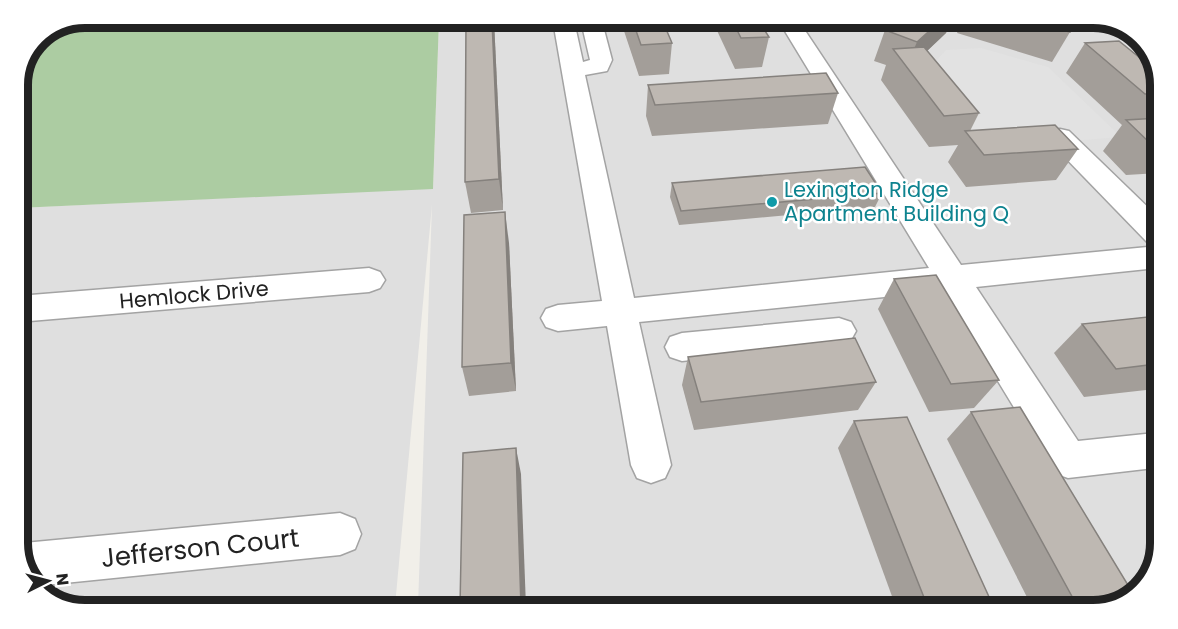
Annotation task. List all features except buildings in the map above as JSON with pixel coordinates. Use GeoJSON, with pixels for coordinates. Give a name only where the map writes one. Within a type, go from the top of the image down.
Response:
{"type":"FeatureCollection","features":[{"type":"Feature","properties":{"kind":"street"},"geometry":{"type":"LineString","coordinates":[[564,28],[651,465]]}},
{"type":"Feature","properties":{"kind":"street"},"geometry":{"type":"LineString","coordinates":[[573,71],[599,66],[601,60],[593,28]]}},
{"type":"Feature","properties":{"kind":"street"},"geometry":{"type":"LineString","coordinates":[[793,28],[1068,460],[1150,451]]}},
{"type":"Feature","properties":{"kind":"street"},"geometry":{"type":"LineString","coordinates":[[1061,137],[1149,226]]}},
{"type":"Feature","properties":{"kind":"street"},"geometry":{"type":"LineString","coordinates":[[558,318],[1149,258]]}},
{"type":"Feature","properties":{"kind":"street","name":"Hemlock Drive"},"geometry":{"type":"LineString","coordinates":[[29,308],[369,280]]}},
{"type":"Feature","properties":{"kind":"street"},"geometry":{"type":"LineString","coordinates":[[735,300],[749,340]]}},
{"type":"Feature","properties":{"kind":"street"},"geometry":{"type":"LineString","coordinates":[[682,347],[839,331]]}},
{"type":"Feature","properties":{"kind":"street","name":"Jefferson Court"},"geometry":{"type":"LineString","coordinates":[[33,564],[340,534]]}},
{"type":"Feature","properties":{"kind":"shaded area"},"geometry":{"type":"Polygon","coordinates":[[[439,28],[1092,28],[1118,34],[1135,48],[1144,60],[1149,82],[1150,543],[1144,569],[1124,591],[1100,600],[418,600],[432,205],[396,600],[78,600],[60,595],[48,586],[34,569],[29,547],[29,207],[433,188],[439,28]]]}},
{"type":"Feature","properties":{"kind":"shaded area"},"geometry":{"type":"Polygon","coordinates":[[[981,48],[1048,67],[1121,137],[979,148],[922,76],[946,50],[981,48]]]}},
{"type":"Feature","properties":{"kind":"green space"},"geometry":{"type":"Polygon","coordinates":[[[86,28],[439,28],[433,189],[29,207],[30,71],[38,54],[54,38],[86,28]]]}},
{"type":"Feature","properties":{"kind":"place","name":"Lexington Ridge Apartment Building Q"},"geometry":{"type":"Point","coordinates":[772,202]}}]}
